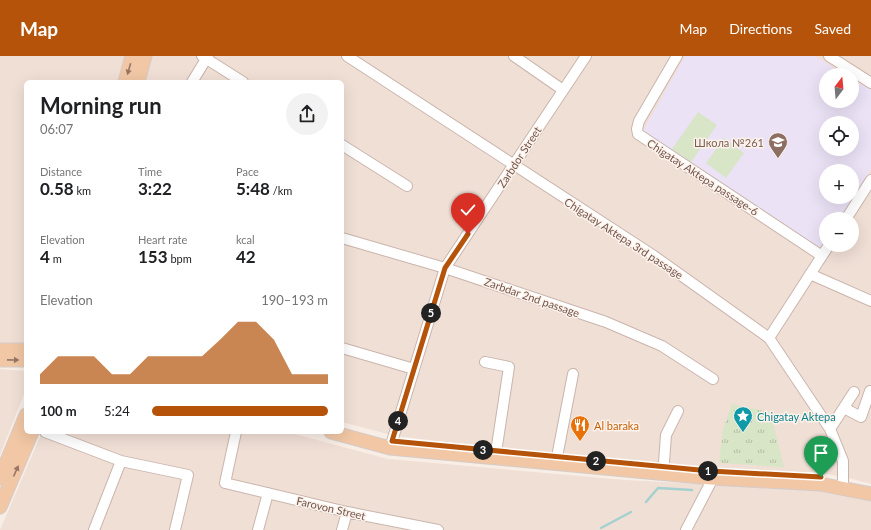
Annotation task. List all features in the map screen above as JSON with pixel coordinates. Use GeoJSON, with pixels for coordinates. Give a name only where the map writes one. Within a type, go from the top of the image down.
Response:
{"type":"FeatureCollection","features":[{"type":"Feature","properties":{"kind":"main road"},"geometry":{"type":"LineString","coordinates":[[126,80],[132,56]]}},
{"type":"Feature","properties":{"kind":"main road"},"geometry":{"type":"LineString","coordinates":[[139,80],[145,56]]}},
{"type":"Feature","properties":{"kind":"main road"},"geometry":{"type":"LineString","coordinates":[[0,350],[24,350]]}},
{"type":"Feature","properties":{"kind":"main road"},"geometry":{"type":"LineString","coordinates":[[0,360],[24,360]]}},
{"type":"Feature","properties":{"kind":"main road"},"geometry":{"type":"LineString","coordinates":[[0,478],[24,419]]}},
{"type":"Feature","properties":{"kind":"main road"},"geometry":{"type":"LineString","coordinates":[[344,429],[391,444]]}},
{"type":"Feature","properties":{"kind":"main road"},"geometry":{"type":"LineString","coordinates":[[0,507],[31,434]]}},
{"type":"Feature","properties":{"kind":"main road"},"geometry":{"type":"LineString","coordinates":[[341,434],[391,444],[495,455],[711,474],[871,485]]}},
{"type":"Feature","properties":{"kind":"main road"},"geometry":{"type":"LineString","coordinates":[[495,455],[557,457],[662,470]]}},
{"type":"Feature","properties":{"kind":"main road"},"geometry":{"type":"LineString","coordinates":[[844,484],[871,494]]}},
{"type":"Feature","properties":{"kind":"street","name":"Chigatay Aktepa 3rd passage"},"geometry":{"type":"LineString","coordinates":[[347,56],[654,256],[769,338],[830,429],[843,461],[844,484]]}},
{"type":"Feature","properties":{"kind":"street"},"geometry":{"type":"LineString","coordinates":[[514,56],[563,90]]}},
{"type":"Feature","properties":{"kind":"street","name":"Zarbdor Street"},"geometry":{"type":"LineString","coordinates":[[391,444],[445,268],[586,56]]}},
{"type":"Feature","properties":{"kind":"street","name":"Chigatay Aktepa passage-6"},"geometry":{"type":"LineString","coordinates":[[677,56],[638,123],[637,130],[639,136],[822,256]]}},
{"type":"Feature","properties":{"kind":"street"},"geometry":{"type":"LineString","coordinates":[[829,56],[871,83]]}},
{"type":"Feature","properties":{"kind":"street"},"geometry":{"type":"LineString","coordinates":[[193,80],[205,57],[240,80]]}},
{"type":"Feature","properties":{"kind":"street"},"geometry":{"type":"LineString","coordinates":[[344,146],[407,186]]}},
{"type":"Feature","properties":{"kind":"street"},"geometry":{"type":"LineString","coordinates":[[852,212],[867,196],[871,180]]}},
{"type":"Feature","properties":{"kind":"street","name":"Zarbdar 2nd passage"},"geometry":{"type":"LineString","coordinates":[[344,239],[445,268],[640,336],[674,353],[713,379]]}},
{"type":"Feature","properties":{"kind":"street"},"geometry":{"type":"LineString","coordinates":[[769,338],[825,252]]}},
{"type":"Feature","properties":{"kind":"street"},"geometry":{"type":"LineString","coordinates":[[810,274],[871,301]]}},
{"type":"Feature","properties":{"kind":"street"},"geometry":{"type":"LineString","coordinates":[[344,349],[414,369]]}},
{"type":"Feature","properties":{"kind":"street"},"geometry":{"type":"LineString","coordinates":[[485,362],[509,367],[495,455]]}},
{"type":"Feature","properties":{"kind":"street"},"geometry":{"type":"LineString","coordinates":[[557,457],[573,374]]}},
{"type":"Feature","properties":{"kind":"street"},"geometry":{"type":"LineString","coordinates":[[844,408],[861,417],[870,391]]}},
{"type":"Feature","properties":{"kind":"street"},"geometry":{"type":"LineString","coordinates":[[830,429],[854,392]]}},
{"type":"Feature","properties":{"kind":"street"},"geometry":{"type":"LineString","coordinates":[[662,470],[666,435],[678,411]]}},
{"type":"Feature","properties":{"kind":"street"},"geometry":{"type":"LineString","coordinates":[[50,434],[121,461],[188,475],[175,530]]}},
{"type":"Feature","properties":{"kind":"street","name":"Farovon Street"},"geometry":{"type":"LineString","coordinates":[[236,434],[225,483],[424,529],[438,530]]}},
{"type":"Feature","properties":{"kind":"street"},"geometry":{"type":"LineString","coordinates":[[94,530],[121,461]]}},
{"type":"Feature","properties":{"kind":"street"},"geometry":{"type":"LineString","coordinates":[[686,530],[711,482],[711,474]]}},
{"type":"Feature","properties":{"kind":"street"},"geometry":{"type":"LineString","coordinates":[[258,530],[268,492]]}},
{"type":"Feature","properties":{"kind":"street"},"geometry":{"type":"LineString","coordinates":[[342,530],[347,512]]}},
{"type":"Feature","properties":{"kind":"shaded area"},"geometry":{"type":"Polygon","coordinates":[[[0,56],[131,56],[124,80],[24,80],[24,348],[0,347],[0,56]]]}},
{"type":"Feature","properties":{"kind":"shaded area"},"geometry":{"type":"Polygon","coordinates":[[[142,56],[871,56],[871,484],[821,473],[713,468],[557,455],[395,436],[344,423],[344,80],[136,80],[142,56]]]}},
{"type":"Feature","properties":{"kind":"shaded area","name":"Школа №261"},"geometry":{"type":"Polygon","coordinates":[[[685,56],[815,56],[835,68],[819,68],[819,108],[859,108],[859,83],[871,90],[871,169],[859,188],[859,164],[819,164],[819,204],[849,204],[844,212],[819,212],[819,248],[643,131],[685,56]]]}},
{"type":"Feature","properties":{"kind":"shaded area"},"geometry":{"type":"Polygon","coordinates":[[[0,369],[24,371],[24,394],[0,455],[0,369]]]}},
{"type":"Feature","properties":{"kind":"shaded area"},"geometry":{"type":"Polygon","coordinates":[[[41,434],[294,434],[388,459],[625,480],[836,491],[871,501],[871,530],[0,530],[41,434]]]}},
{"type":"Feature","properties":{"kind":"green space"},"geometry":{"type":"Polygon","coordinates":[[[698,112],[717,125],[691,162],[672,149],[698,112]]]}},
{"type":"Feature","properties":{"kind":"green space"},"geometry":{"type":"Polygon","coordinates":[[[724,138],[744,153],[726,178],[706,163],[724,138]]]}},
{"type":"Feature","properties":{"kind":"green space"},"geometry":{"type":"Polygon","coordinates":[[[732,404],[759,409],[774,415],[773,423],[784,467],[719,463],[723,429],[732,404]]]}},
{"type":"Feature","properties":{"kind":"waterway"},"geometry":{"type":"LineString","coordinates":[[646,502],[658,488],[692,490]]}},
{"type":"Feature","properties":{"kind":"waterway"},"geometry":{"type":"LineString","coordinates":[[601,528],[631,512]]}},
{"type":"Feature","properties":{"kind":"place","name":"Школа №261"},"geometry":{"type":"Point","coordinates":[778,159]}},
{"type":"Feature","properties":{"kind":"place","name":"Chigatay Aktepa"},"geometry":{"type":"Point","coordinates":[743,433]}},
{"type":"Feature","properties":{"kind":"place","name":"Al baraka"},"geometry":{"type":"Point","coordinates":[580,442]}},
{"type":"Feature","properties":{"kind":"route"},"geometry":{"type":"LineString","coordinates":[[468,234],[445,268],[392,441],[710,471],[821,477]]}}]}
